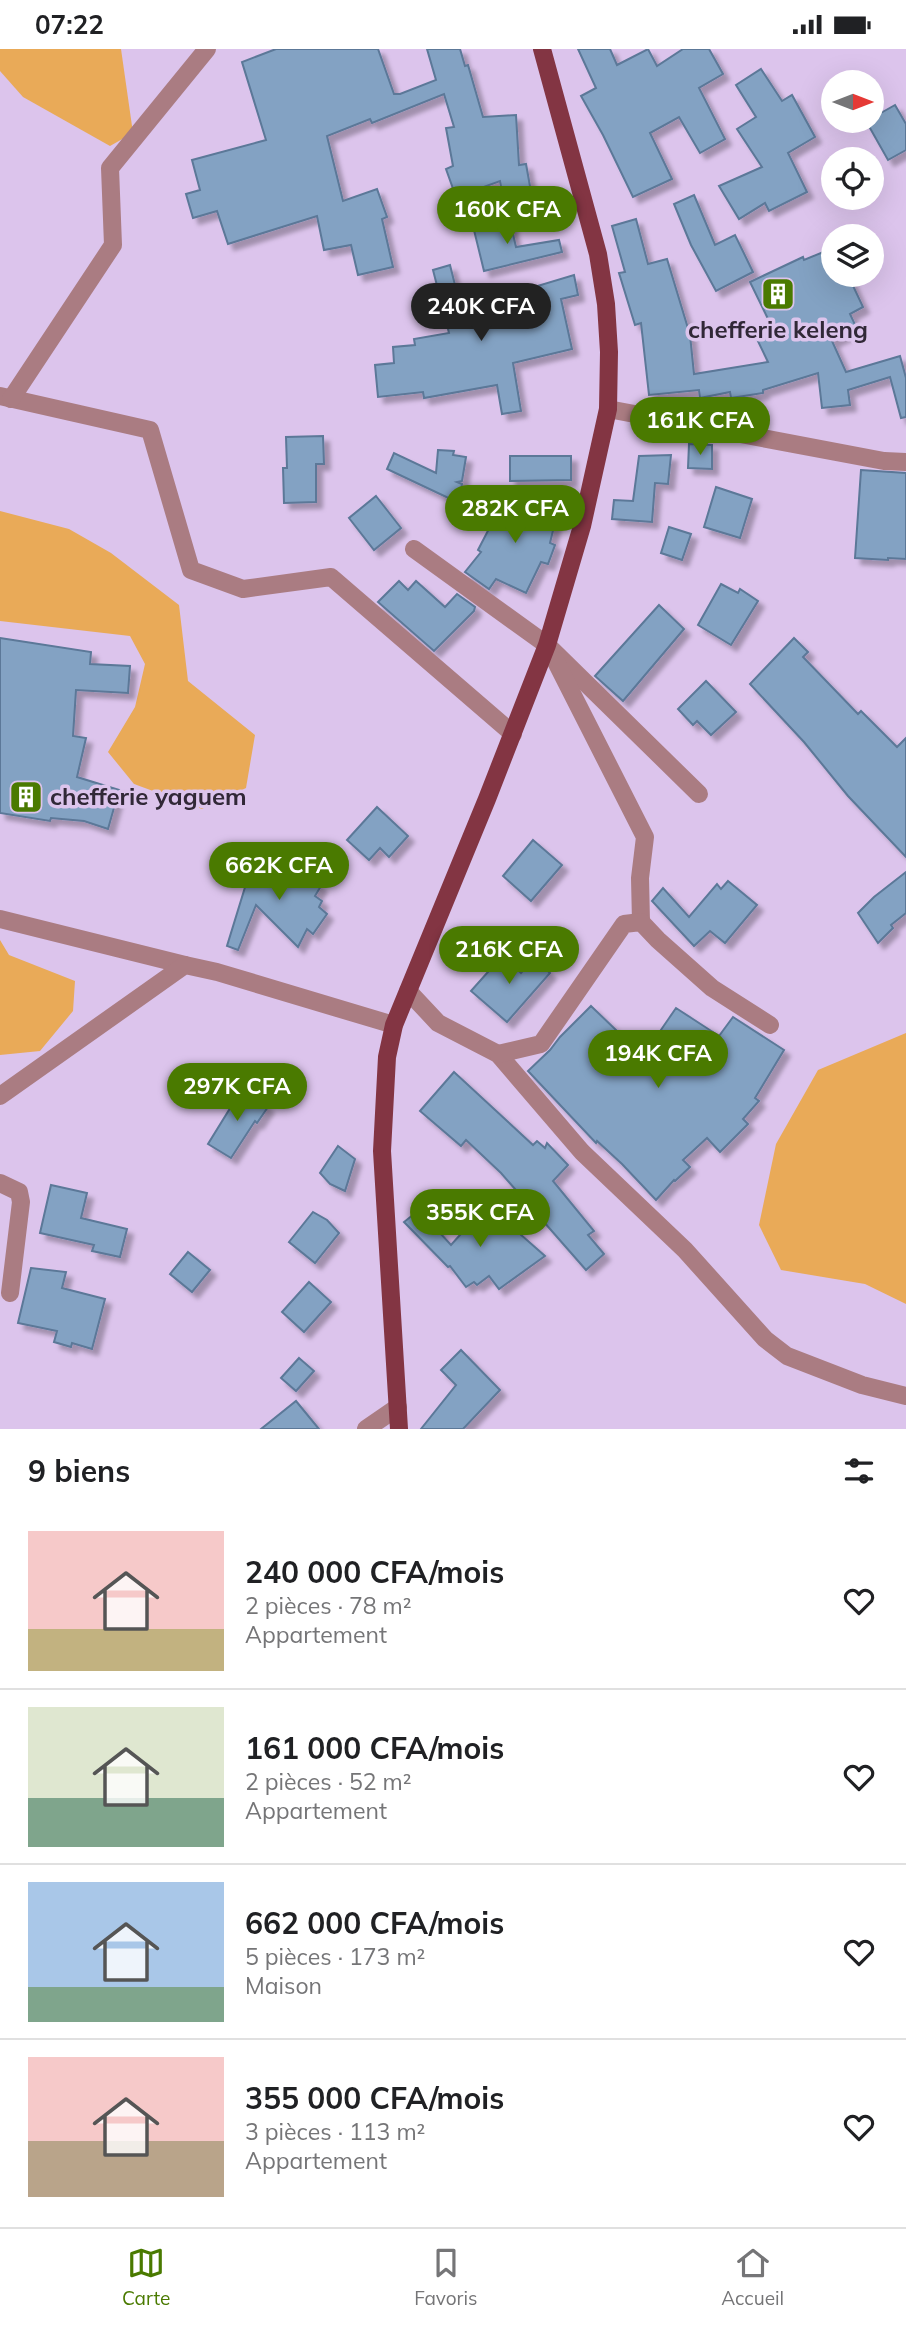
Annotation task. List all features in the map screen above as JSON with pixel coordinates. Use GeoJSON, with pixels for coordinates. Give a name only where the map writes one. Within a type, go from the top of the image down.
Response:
{"type":"FeatureCollection","features":[{"type":"Feature","properties":{"kind":"main road"},"geometry":{"type":"LineString","coordinates":[[399,1429],[382,1151],[387,1057],[394,1025],[547,645],[582,526],[608,409],[606,304],[598,254],[542,49]]}},
{"type":"Feature","properties":{"kind":"street"},"geometry":{"type":"LineString","coordinates":[[207,49],[110,168],[113,245],[5,398],[150,430],[191,570],[243,589],[331,577],[513,734]]}},
{"type":"Feature","properties":{"kind":"street"},"geometry":{"type":"LineString","coordinates":[[608,409],[884,461],[906,462]]}},
{"type":"Feature","properties":{"kind":"street"},"geometry":{"type":"LineString","coordinates":[[414,549],[547,645],[699,794]]}},
{"type":"Feature","properties":{"kind":"street"},"geometry":{"type":"LineString","coordinates":[[547,645],[645,837],[640,878],[641,922],[712,988],[770,1025]]}},
{"type":"Feature","properties":{"kind":"street"},"geometry":{"type":"LineString","coordinates":[[0,919],[217,972],[394,1025]]}},
{"type":"Feature","properties":{"kind":"street"},"geometry":{"type":"LineString","coordinates":[[498,1054],[541,1044],[624,925],[641,922]]}},
{"type":"Feature","properties":{"kind":"street"},"geometry":{"type":"LineString","coordinates":[[0,1096],[185,965]]}},
{"type":"Feature","properties":{"kind":"street"},"geometry":{"type":"LineString","coordinates":[[408,991],[438,1023],[498,1054],[582,1152],[685,1250],[765,1339],[787,1356],[862,1385],[906,1396]]}},
{"type":"Feature","properties":{"kind":"street"},"geometry":{"type":"LineString","coordinates":[[0,1183],[19,1192],[21,1202],[10,1293]]}},
{"type":"Feature","properties":{"kind":"street"},"geometry":{"type":"LineString","coordinates":[[366,1429],[398,1407]]}},
{"type":"Feature","properties":{"kind":"shaded area"},"geometry":{"type":"Polygon","coordinates":[[[0,49],[121,49],[133,133],[110,146],[23,97],[0,71],[0,49]]]}},
{"type":"Feature","properties":{"kind":"shaded area"},"geometry":{"type":"Polygon","coordinates":[[[0,511],[69,529],[111,553],[179,605],[188,681],[255,735],[246,788],[202,809],[134,784],[108,752],[135,707],[145,664],[130,636],[0,621],[0,511]]]}},
{"type":"Feature","properties":{"kind":"shaded area"},"geometry":{"type":"Polygon","coordinates":[[[0,940],[9,955],[75,981],[73,1011],[40,1051],[0,1055],[0,940]]]}},
{"type":"Feature","properties":{"kind":"shaded area"},"geometry":{"type":"Polygon","coordinates":[[[906,1033],[906,1304],[865,1284],[781,1270],[759,1225],[776,1144],[818,1070],[906,1033]]]}},
{"type":"Feature","properties":{"kind":"building"},"geometry":{"type":"Polygon","coordinates":[[[276,49],[378,49],[394,94],[400,94],[436,80],[427,49],[460,49],[465,66],[468,65],[483,117],[516,115],[519,165],[526,164],[533,203],[505,208],[500,181],[456,197],[446,169],[453,166],[446,128],[454,127],[444,94],[372,123],[370,119],[327,136],[343,201],[377,189],[387,217],[382,219],[393,267],[358,275],[351,245],[324,250],[317,216],[228,244],[217,211],[193,218],[186,194],[200,190],[192,160],[266,140],[242,62],[276,49]]]}},
{"type":"Feature","properties":{"kind":"building"},"geometry":{"type":"Polygon","coordinates":[[[578,49],[610,49],[617,65],[648,49],[657,66],[683,49],[709,49],[723,74],[699,88],[725,139],[700,153],[679,117],[650,133],[672,179],[633,197],[581,96],[596,88],[578,49]]]}},
{"type":"Feature","properties":{"kind":"building"},"geometry":{"type":"Polygon","coordinates":[[[761,69],[782,101],[792,95],[815,137],[788,153],[807,192],[769,211],[765,203],[739,219],[719,186],[762,167],[737,129],[756,117],[736,85],[761,69]]]}},
{"type":"Feature","properties":{"kind":"building"},"geometry":{"type":"Polygon","coordinates":[[[895,105],[906,124],[906,150],[888,160],[884,147],[881,147],[873,133],[884,133],[884,111],[895,105]]]}},
{"type":"Feature","properties":{"kind":"building"},"geometry":{"type":"Polygon","coordinates":[[[694,195],[715,245],[735,235],[753,272],[716,291],[691,245],[674,204],[694,195]]]}},
{"type":"Feature","properties":{"kind":"building"},"geometry":{"type":"Polygon","coordinates":[[[509,217],[516,247],[559,240],[562,252],[484,271],[473,226],[509,217]]]}},
{"type":"Feature","properties":{"kind":"building"},"geometry":{"type":"Polygon","coordinates":[[[636,219],[648,264],[667,259],[690,335],[694,374],[768,362],[755,335],[772,327],[750,282],[803,257],[804,260],[821,253],[821,287],[854,287],[863,307],[850,314],[857,329],[832,341],[846,372],[900,356],[906,378],[906,417],[901,418],[890,377],[848,390],[850,405],[822,408],[818,373],[763,390],[763,393],[731,398],[730,392],[700,398],[699,390],[649,395],[641,323],[635,325],[619,273],[625,272],[612,226],[636,219]]]}},
{"type":"Feature","properties":{"kind":"building"},"geometry":{"type":"Polygon","coordinates":[[[450,265],[461,309],[574,275],[578,295],[561,299],[572,349],[513,363],[521,411],[502,414],[497,385],[424,398],[423,392],[378,397],[375,365],[394,363],[393,347],[415,345],[414,339],[449,333],[433,270],[450,265]]]}},
{"type":"Feature","properties":{"kind":"building"},"geometry":{"type":"Polygon","coordinates":[[[323,436],[324,464],[316,464],[316,502],[284,503],[286,437],[323,436]]]}},
{"type":"Feature","properties":{"kind":"building"},"geometry":{"type":"Polygon","coordinates":[[[689,444],[712,445],[712,469],[688,468],[689,444]]]}},
{"type":"Feature","properties":{"kind":"building"},"geometry":{"type":"Polygon","coordinates":[[[438,450],[454,451],[453,455],[466,457],[462,481],[457,482],[462,484],[459,503],[387,469],[394,453],[436,473],[438,450]]]}},
{"type":"Feature","properties":{"kind":"building"},"geometry":{"type":"Polygon","coordinates":[[[671,455],[668,484],[655,483],[652,522],[612,519],[614,500],[633,501],[639,456],[671,455]]]}},
{"type":"Feature","properties":{"kind":"building"},"geometry":{"type":"Polygon","coordinates":[[[510,456],[571,456],[571,480],[510,481],[510,456]]]}},
{"type":"Feature","properties":{"kind":"building"},"geometry":{"type":"Polygon","coordinates":[[[861,470],[906,473],[906,559],[855,558],[861,470]]]}},
{"type":"Feature","properties":{"kind":"building"},"geometry":{"type":"Polygon","coordinates":[[[716,487],[752,499],[740,538],[704,527],[716,487]]]}},
{"type":"Feature","properties":{"kind":"building"},"geometry":{"type":"Polygon","coordinates":[[[376,496],[401,528],[374,550],[349,518],[376,496]]]}},
{"type":"Feature","properties":{"kind":"building"},"geometry":{"type":"Polygon","coordinates":[[[506,496],[558,510],[550,543],[555,545],[548,564],[541,562],[526,593],[496,579],[489,589],[465,572],[481,552],[478,550],[506,496]]]}},
{"type":"Feature","properties":{"kind":"building"},"geometry":{"type":"Polygon","coordinates":[[[669,527],[691,534],[682,560],[661,553],[669,527]]]}},
{"type":"Feature","properties":{"kind":"building"},"geometry":{"type":"Polygon","coordinates":[[[399,581],[408,590],[416,581],[445,607],[457,594],[475,607],[474,611],[434,651],[378,602],[399,581]]]}},
{"type":"Feature","properties":{"kind":"building"},"geometry":{"type":"Polygon","coordinates":[[[721,584],[738,593],[740,589],[758,601],[731,645],[698,625],[721,584]]]}},
{"type":"Feature","properties":{"kind":"building"},"geometry":{"type":"Polygon","coordinates":[[[659,605],[684,629],[623,701],[595,676],[659,605]]]}},
{"type":"Feature","properties":{"kind":"building"},"geometry":{"type":"Polygon","coordinates":[[[0,638],[91,652],[90,664],[130,666],[128,693],[76,690],[73,736],[86,738],[77,777],[119,790],[108,829],[84,821],[51,818],[50,821],[0,813],[0,638]]]}},
{"type":"Feature","properties":{"kind":"building"},"geometry":{"type":"Polygon","coordinates":[[[794,638],[808,652],[803,657],[858,714],[861,711],[897,747],[906,738],[906,857],[848,796],[804,742],[750,684],[794,638]]]}},
{"type":"Feature","properties":{"kind":"building"},"geometry":{"type":"Polygon","coordinates":[[[706,681],[736,712],[711,735],[697,721],[693,725],[678,709],[706,681]]]}},
{"type":"Feature","properties":{"kind":"building"},"geometry":{"type":"Polygon","coordinates":[[[377,807],[408,836],[389,857],[380,848],[369,860],[347,840],[377,807]]]}},
{"type":"Feature","properties":{"kind":"building"},"geometry":{"type":"Polygon","coordinates":[[[533,840],[562,865],[531,901],[503,876],[533,840]]]}},
{"type":"Feature","properties":{"kind":"building"},"geometry":{"type":"Polygon","coordinates":[[[254,858],[288,870],[292,865],[321,886],[315,896],[322,901],[319,907],[327,914],[313,934],[307,929],[298,947],[256,905],[238,950],[227,946],[254,858]]]}},
{"type":"Feature","properties":{"kind":"building"},"geometry":{"type":"Polygon","coordinates":[[[906,872],[906,913],[891,925],[893,928],[878,943],[858,913],[906,872]]]}},
{"type":"Feature","properties":{"kind":"building"},"geometry":{"type":"Polygon","coordinates":[[[728,881],[757,905],[725,943],[710,931],[694,946],[652,901],[663,888],[689,917],[717,884],[721,889],[728,881]]]}},
{"type":"Feature","properties":{"kind":"building"},"geometry":{"type":"Polygon","coordinates":[[[504,954],[521,973],[534,958],[550,973],[507,1022],[471,991],[504,954]]]}},
{"type":"Feature","properties":{"kind":"building"},"geometry":{"type":"Polygon","coordinates":[[[591,1006],[643,1056],[676,1008],[719,1036],[733,1017],[784,1050],[755,1098],[759,1101],[743,1119],[748,1124],[720,1152],[707,1138],[683,1160],[690,1167],[656,1200],[622,1164],[597,1141],[596,1143],[528,1071],[591,1006]]]}},
{"type":"Feature","properties":{"kind":"building"},"geometry":{"type":"Polygon","coordinates":[[[454,1072],[533,1145],[537,1141],[545,1148],[547,1143],[568,1165],[553,1181],[594,1231],[588,1235],[604,1254],[586,1270],[501,1173],[466,1140],[461,1146],[420,1111],[454,1072]]]}},
{"type":"Feature","properties":{"kind":"building"},"geometry":{"type":"Polygon","coordinates":[[[242,1089],[268,1107],[257,1123],[255,1121],[231,1158],[208,1144],[242,1089]]]}},
{"type":"Feature","properties":{"kind":"building"},"geometry":{"type":"Polygon","coordinates":[[[338,1146],[355,1159],[345,1191],[330,1184],[320,1173],[338,1146]]]}},
{"type":"Feature","properties":{"kind":"building"},"geometry":{"type":"Polygon","coordinates":[[[51,1185],[87,1193],[81,1218],[127,1229],[120,1257],[92,1251],[94,1245],[40,1233],[51,1185]]]}},
{"type":"Feature","properties":{"kind":"building"},"geometry":{"type":"Polygon","coordinates":[[[487,1205],[545,1256],[499,1289],[489,1276],[477,1285],[474,1282],[466,1287],[450,1266],[448,1267],[404,1222],[419,1210],[451,1245],[487,1205]]]}},
{"type":"Feature","properties":{"kind":"building"},"geometry":{"type":"Polygon","coordinates":[[[313,1212],[327,1220],[339,1233],[315,1263],[289,1242],[313,1212]]]}},
{"type":"Feature","properties":{"kind":"building"},"geometry":{"type":"Polygon","coordinates":[[[188,1252],[210,1270],[192,1292],[170,1274],[188,1252]]]}},
{"type":"Feature","properties":{"kind":"building"},"geometry":{"type":"Polygon","coordinates":[[[31,1268],[66,1272],[62,1288],[105,1299],[92,1349],[72,1343],[71,1347],[54,1342],[57,1331],[18,1323],[31,1268]]]}},
{"type":"Feature","properties":{"kind":"building"},"geometry":{"type":"Polygon","coordinates":[[[309,1282],[331,1302],[304,1332],[282,1312],[309,1282]]]}},
{"type":"Feature","properties":{"kind":"building"},"geometry":{"type":"Polygon","coordinates":[[[461,1350],[500,1390],[463,1429],[421,1429],[456,1385],[441,1370],[461,1350]]]}},
{"type":"Feature","properties":{"kind":"building"},"geometry":{"type":"Polygon","coordinates":[[[299,1358],[314,1371],[296,1391],[281,1378],[299,1358]]]}},
{"type":"Feature","properties":{"kind":"building"},"geometry":{"type":"Polygon","coordinates":[[[296,1401],[319,1429],[261,1429],[296,1401]]]}},
{"type":"Feature","properties":{"kind":"place","name":"chefferie keleng"},"geometry":{"type":"Point","coordinates":[778,294]}},
{"type":"Feature","properties":{"kind":"place","name":"chefferie yaguem"},"geometry":{"type":"Point","coordinates":[26,797]}}]}
